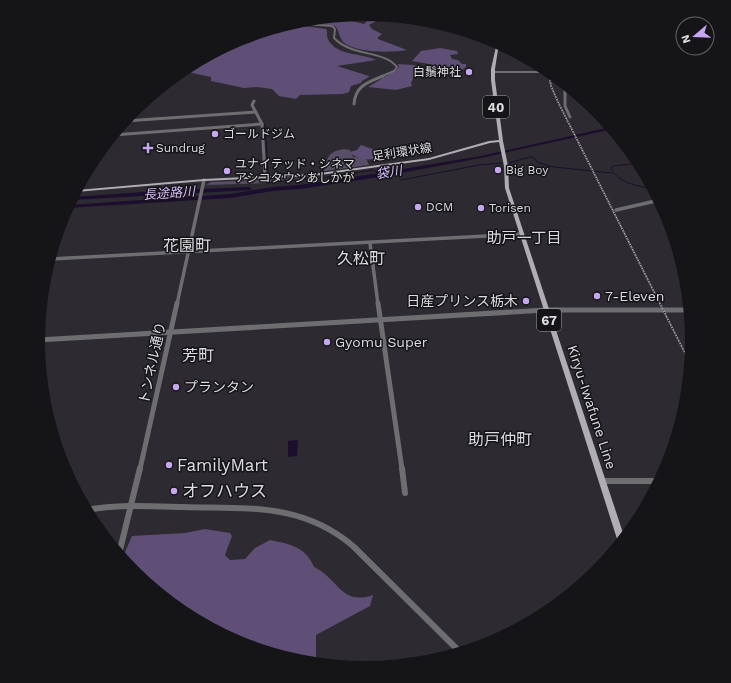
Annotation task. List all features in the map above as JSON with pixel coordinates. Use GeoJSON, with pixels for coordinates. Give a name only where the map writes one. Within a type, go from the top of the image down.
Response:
{"type":"FeatureCollection","features":[{"type":"Feature","properties":{"kind":"main road","name":"40"},"geometry":{"type":"LineString","coordinates":[[497,49],[493,72],[501,141]]}},
{"type":"Feature","properties":{"kind":"main road","name":"Kiryu-Iwafune Line"},"geometry":{"type":"LineString","coordinates":[[501,141],[503,147],[507,188],[620,537]]}},
{"type":"Feature","properties":{"kind":"main road","name":"足利環状線"},"geometry":{"type":"LineString","coordinates":[[83,190],[204,180],[313,175],[429,159],[490,142],[501,141]]}},
{"type":"Feature","properties":{"kind":"street"},"geometry":{"type":"LineString","coordinates":[[318,25],[332,26],[335,29],[334,38],[342,46],[361,53],[386,58],[395,63],[397,67],[394,71],[364,84],[358,89],[354,97],[354,104]]}},
{"type":"Feature","properties":{"kind":"street"},"geometry":{"type":"LineString","coordinates":[[493,72],[539,72]]}},
{"type":"Feature","properties":{"kind":"street"},"geometry":{"type":"LineString","coordinates":[[565,90],[565,106],[570,117]]}},
{"type":"Feature","properties":{"kind":"street"},"geometry":{"type":"LineString","coordinates":[[254,101],[252,105],[262,124],[265,177]]}},
{"type":"Feature","properties":{"kind":"street"},"geometry":{"type":"LineString","coordinates":[[134,120],[256,112]]}},
{"type":"Feature","properties":{"kind":"street"},"geometry":{"type":"LineString","coordinates":[[121,134],[262,124]]}},
{"type":"Feature","properties":{"kind":"street","name":"トンネル通り"},"geometry":{"type":"LineString","coordinates":[[121,548],[132,506],[204,180]]}},
{"type":"Feature","properties":{"kind":"street"},"geometry":{"type":"LineString","coordinates":[[616,210],[654,201]]}},
{"type":"Feature","properties":{"kind":"street"},"geometry":{"type":"LineString","coordinates":[[56,259],[522,234]]}},
{"type":"Feature","properties":{"kind":"street"},"geometry":{"type":"LineString","coordinates":[[370,243],[405,493]]}},
{"type":"Feature","properties":{"kind":"street"},"geometry":{"type":"LineString","coordinates":[[45,340],[546,310],[684,310]]}},
{"type":"Feature","properties":{"kind":"street"},"geometry":{"type":"LineString","coordinates":[[603,481],[654,481]]}},
{"type":"Feature","properties":{"kind":"street"},"geometry":{"type":"LineString","coordinates":[[92,509],[132,506],[267,509],[284,512],[299,517],[335,532],[406,598],[456,649]]}},
{"type":"Feature","properties":{"kind":"shaded area"},"geometry":{"type":"Polygon","coordinates":[[[368,21],[376,21],[369,25],[372,29],[382,34],[378,37],[378,39],[407,50],[383,52],[349,46],[343,42],[335,26],[322,24],[354,22],[364,24],[368,21]]]}},
{"type":"Feature","properties":{"kind":"shaded area"},"geometry":{"type":"Polygon","coordinates":[[[307,26],[326,29],[329,41],[333,46],[344,52],[376,60],[337,66],[369,76],[361,83],[351,86],[349,92],[343,94],[300,95],[296,99],[279,96],[272,89],[257,87],[244,88],[211,81],[211,77],[192,73],[205,64],[243,45],[262,38],[307,26]]]}},
{"type":"Feature","properties":{"kind":"shaded area"},"geometry":{"type":"Polygon","coordinates":[[[440,48],[457,51],[458,54],[450,55],[452,59],[458,60],[462,64],[466,64],[466,67],[456,75],[447,73],[429,64],[412,61],[421,51],[440,48]]]}},
{"type":"Feature","properties":{"kind":"shaded area"},"geometry":{"type":"Polygon","coordinates":[[[398,64],[414,65],[418,67],[411,83],[412,86],[396,90],[368,87],[396,70],[399,67],[398,64]]]}},
{"type":"Feature","properties":{"kind":"shaded area"},"geometry":{"type":"Polygon","coordinates":[[[361,145],[378,151],[400,151],[381,158],[361,159],[350,152],[357,150],[361,145]]]}},
{"type":"Feature","properties":{"kind":"shaded area"},"geometry":{"type":"Polygon","coordinates":[[[344,149],[350,150],[353,157],[366,158],[369,165],[324,171],[332,153],[344,149]]]}},
{"type":"Feature","properties":{"kind":"shaded area"},"geometry":{"type":"Polygon","coordinates":[[[310,178],[269,183],[206,185],[211,182],[310,178]]]}},
{"type":"Feature","properties":{"kind":"shaded area"},"geometry":{"type":"Polygon","coordinates":[[[298,440],[297,456],[288,457],[288,441],[298,440]]]}},
{"type":"Feature","properties":{"kind":"shaded area"},"geometry":{"type":"Polygon","coordinates":[[[205,529],[230,533],[232,536],[225,555],[230,560],[245,559],[255,548],[270,540],[291,545],[307,555],[314,567],[347,594],[354,597],[373,595],[370,606],[316,635],[316,658],[283,651],[243,638],[205,619],[170,596],[139,568],[124,552],[132,536],[185,533],[205,529]]]}},
{"type":"Feature","properties":{"kind":"waterway"},"geometry":{"type":"LineString","coordinates":[[265,124],[268,171]]}},
{"type":"Feature","properties":{"kind":"waterway","name":"袋川"},"geometry":{"type":"LineString","coordinates":[[75,207],[230,196],[273,189],[300,187],[481,157],[605,129]]}},
{"type":"Feature","properties":{"kind":"waterway"},"geometry":{"type":"LineString","coordinates":[[509,163],[530,157],[534,158],[537,162],[553,167],[612,173]]}},
{"type":"Feature","properties":{"kind":"waterway"},"geometry":{"type":"LineString","coordinates":[[401,180],[479,165],[502,163]]}},
{"type":"Feature","properties":{"kind":"waterway","name":"袋川"},"geometry":{"type":"LineString","coordinates":[[633,164],[613,166],[611,169],[619,178],[630,184],[646,187]]}},
{"type":"Feature","properties":{"kind":"waterway"},"geometry":{"type":"LineString","coordinates":[[315,179],[374,170],[379,175]]}},
{"type":"Feature","properties":{"kind":"waterway"},"geometry":{"type":"LineString","coordinates":[[271,182],[312,179]]}},
{"type":"Feature","properties":{"kind":"waterway","name":"長途路川"},"geometry":{"type":"LineString","coordinates":[[79,199],[249,189]]}},
{"type":"Feature","properties":{"kind":"railway"},"geometry":{"type":"LineString","coordinates":[[550,79],[558,102],[685,354]]}},
{"type":"Feature","properties":{"kind":"place","name":"白鬚神社"},"geometry":{"type":"Point","coordinates":[469,72]}},
{"type":"Feature","properties":{"kind":"place","name":"ゴールドジム"},"geometry":{"type":"Point","coordinates":[215,134]}},
{"type":"Feature","properties":{"kind":"place","name":"Sundrug"},"geometry":{"type":"Point","coordinates":[148,148]}},
{"type":"Feature","properties":{"kind":"place","name":"Big Boy"},"geometry":{"type":"Point","coordinates":[498,170]}},
{"type":"Feature","properties":{"kind":"place","name":"ユナイテッド・シネマ アシコタウンあしかが"},"geometry":{"type":"Point","coordinates":[227,171]}},
{"type":"Feature","properties":{"kind":"place","name":"DCM"},"geometry":{"type":"Point","coordinates":[418,207]}},
{"type":"Feature","properties":{"kind":"place","name":"Torisen"},"geometry":{"type":"Point","coordinates":[481,208]}},
{"type":"Feature","properties":{"kind":"place","name":"7-Eleven"},"geometry":{"type":"Point","coordinates":[597,296]}},
{"type":"Feature","properties":{"kind":"place","name":"日産プリンス栃木"},"geometry":{"type":"Point","coordinates":[526,301]}},
{"type":"Feature","properties":{"kind":"place","name":"Gyomu Super"},"geometry":{"type":"Point","coordinates":[327,342]}},
{"type":"Feature","properties":{"kind":"place","name":"プランタン"},"geometry":{"type":"Point","coordinates":[176,387]}},
{"type":"Feature","properties":{"kind":"place","name":"FamilyMart"},"geometry":{"type":"Point","coordinates":[169,465]}},
{"type":"Feature","properties":{"kind":"place","name":"オフハウス"},"geometry":{"type":"Point","coordinates":[174,491]}},
{"type":"Feature","properties":{"kind":"district","name":"助戸一丁目"},"geometry":{"type":"Point","coordinates":[524,238]}},
{"type":"Feature","properties":{"kind":"district","name":"花園町"},"geometry":{"type":"Point","coordinates":[187,245]}},
{"type":"Feature","properties":{"kind":"district","name":"久松町"},"geometry":{"type":"Point","coordinates":[361,258]}},
{"type":"Feature","properties":{"kind":"district","name":"芳町"},"geometry":{"type":"Point","coordinates":[198,355]}},
{"type":"Feature","properties":{"kind":"district","name":"助戸仲町"},"geometry":{"type":"Point","coordinates":[500,439]}}]}
